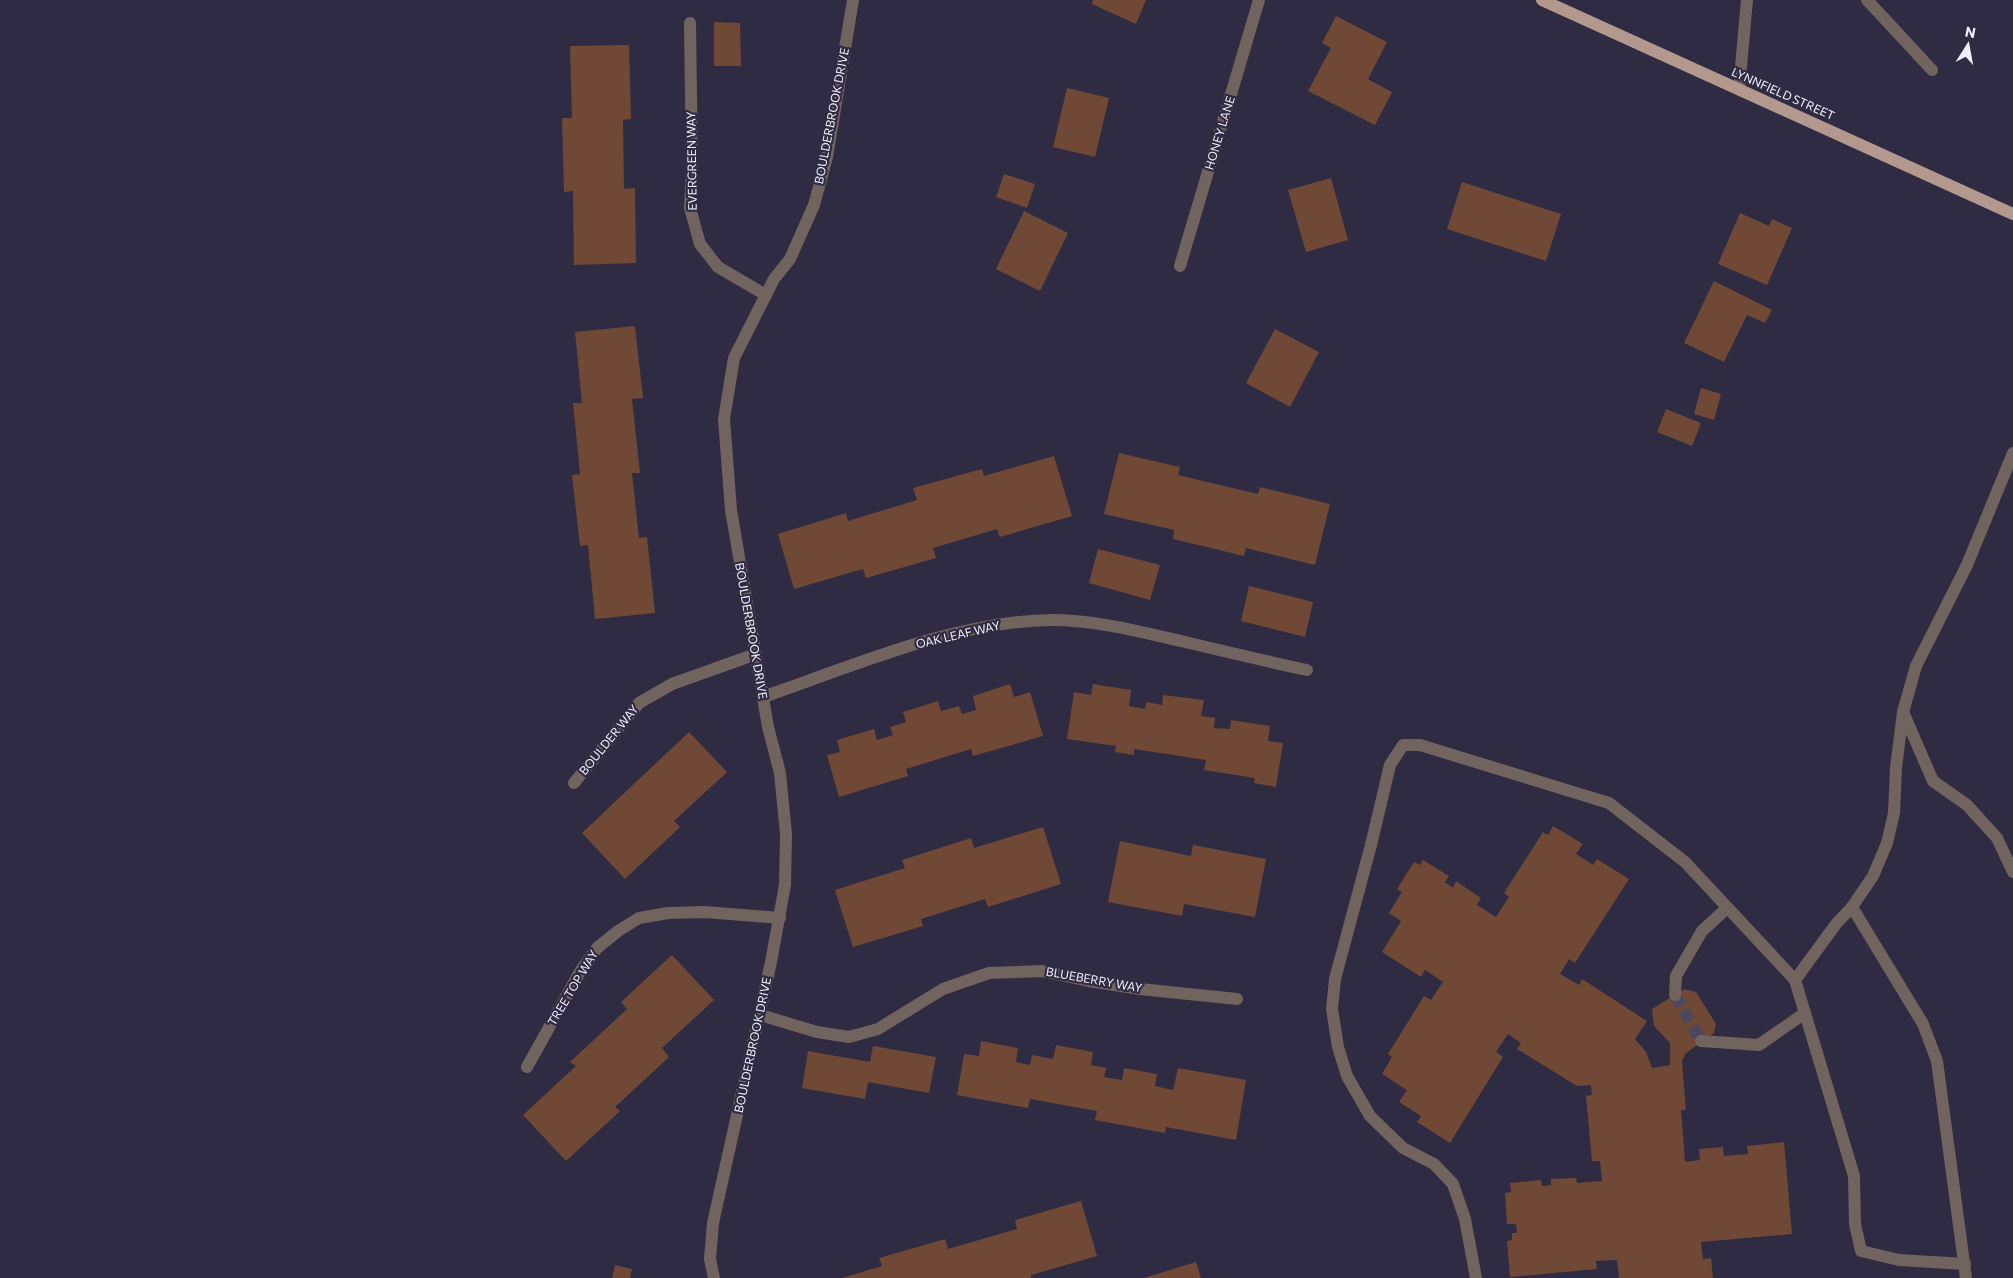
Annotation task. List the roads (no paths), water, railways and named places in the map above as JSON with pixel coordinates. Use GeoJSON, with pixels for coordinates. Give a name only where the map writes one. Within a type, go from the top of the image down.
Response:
{"type":"FeatureCollection","features":[{"type":"Feature","properties":{"kind":"main road","name":"LYNNFIELD STREET"},"geometry":{"type":"LineString","coordinates":[[1542,0],[2013,213]]}},
{"type":"Feature","properties":{"kind":"street","name":"BOULDERBROOK DRIVE"},"geometry":{"type":"LineString","coordinates":[[714,1278],[710,1260],[713,1223],[780,918],[785,885],[786,834],[780,773],[768,727],[731,510],[724,419],[734,358],[774,279],[790,259],[814,205],[827,157],[853,0]]}},
{"type":"Feature","properties":{"kind":"street","name":"HONEY LANE"},"geometry":{"type":"LineString","coordinates":[[1180,266],[1259,0]]}},
{"type":"Feature","properties":{"kind":"street"},"geometry":{"type":"LineString","coordinates":[[1739,89],[1746,0]]}},
{"type":"Feature","properties":{"kind":"street"},"geometry":{"type":"LineString","coordinates":[[1866,0],[1932,70]]}},
{"type":"Feature","properties":{"kind":"street","name":"EVERGREEN WAY"},"geometry":{"type":"LineString","coordinates":[[690,23],[692,170],[690,208],[700,244],[718,267],[766,295]]}},
{"type":"Feature","properties":{"kind":"street"},"geometry":{"type":"LineString","coordinates":[[1795,980],[1836,924],[1852,907],[1873,876],[1887,843],[1894,813],[1896,768],[1903,712],[1916,666],[1966,565],[2013,453]]}},
{"type":"Feature","properties":{"kind":"street","name":"OAK LEAF WAY"},"geometry":{"type":"LineString","coordinates":[[763,697],[917,644],[999,624],[1050,620],[1091,622],[1138,631],[1306,670]]}},
{"type":"Feature","properties":{"kind":"street","name":"BOULDER WAY"},"geometry":{"type":"LineString","coordinates":[[574,783],[639,703],[672,684],[756,654]]}},
{"type":"Feature","properties":{"kind":"street"},"geometry":{"type":"LineString","coordinates":[[1903,712],[1933,781],[1967,805],[1997,838],[2013,872]]}},
{"type":"Feature","properties":{"kind":"street"},"geometry":{"type":"LineString","coordinates":[[1476,1278],[1465,1219],[1453,1184],[1434,1164],[1402,1148],[1370,1116],[1346,1076],[1338,1047],[1332,1009],[1335,979],[1371,845],[1390,765],[1403,745],[1420,745],[1609,803],[1685,862],[1795,980],[1854,1176],[1855,1224],[1861,1250],[1899,1260],[1965,1264]]}},
{"type":"Feature","properties":{"kind":"street"},"geometry":{"type":"LineString","coordinates":[[1852,907],[1923,1024],[1937,1061],[1966,1278]]}},
{"type":"Feature","properties":{"kind":"street"},"geometry":{"type":"LineString","coordinates":[[1675,995],[1676,976],[1702,931],[1727,908]]}},
{"type":"Feature","properties":{"kind":"street","name":"TREE TOP WAY"},"geometry":{"type":"LineString","coordinates":[[527,1066],[581,970],[597,948],[618,931],[639,918],[668,913],[705,912],[780,918]]}},
{"type":"Feature","properties":{"kind":"street","name":"BLUEBERRY WAY"},"geometry":{"type":"LineString","coordinates":[[760,1015],[816,1032],[849,1037],[878,1029],[943,989],[989,973],[1042,971],[1140,989],[1237,999]]}},
{"type":"Feature","properties":{"kind":"street"},"geometry":{"type":"LineString","coordinates":[[1701,1041],[1759,1045],[1805,1013]]}},
{"type":"Feature","properties":{"kind":"tunnel"},"geometry":{"type":"LineString","coordinates":[[1675,995],[1701,1041]]}}]}
